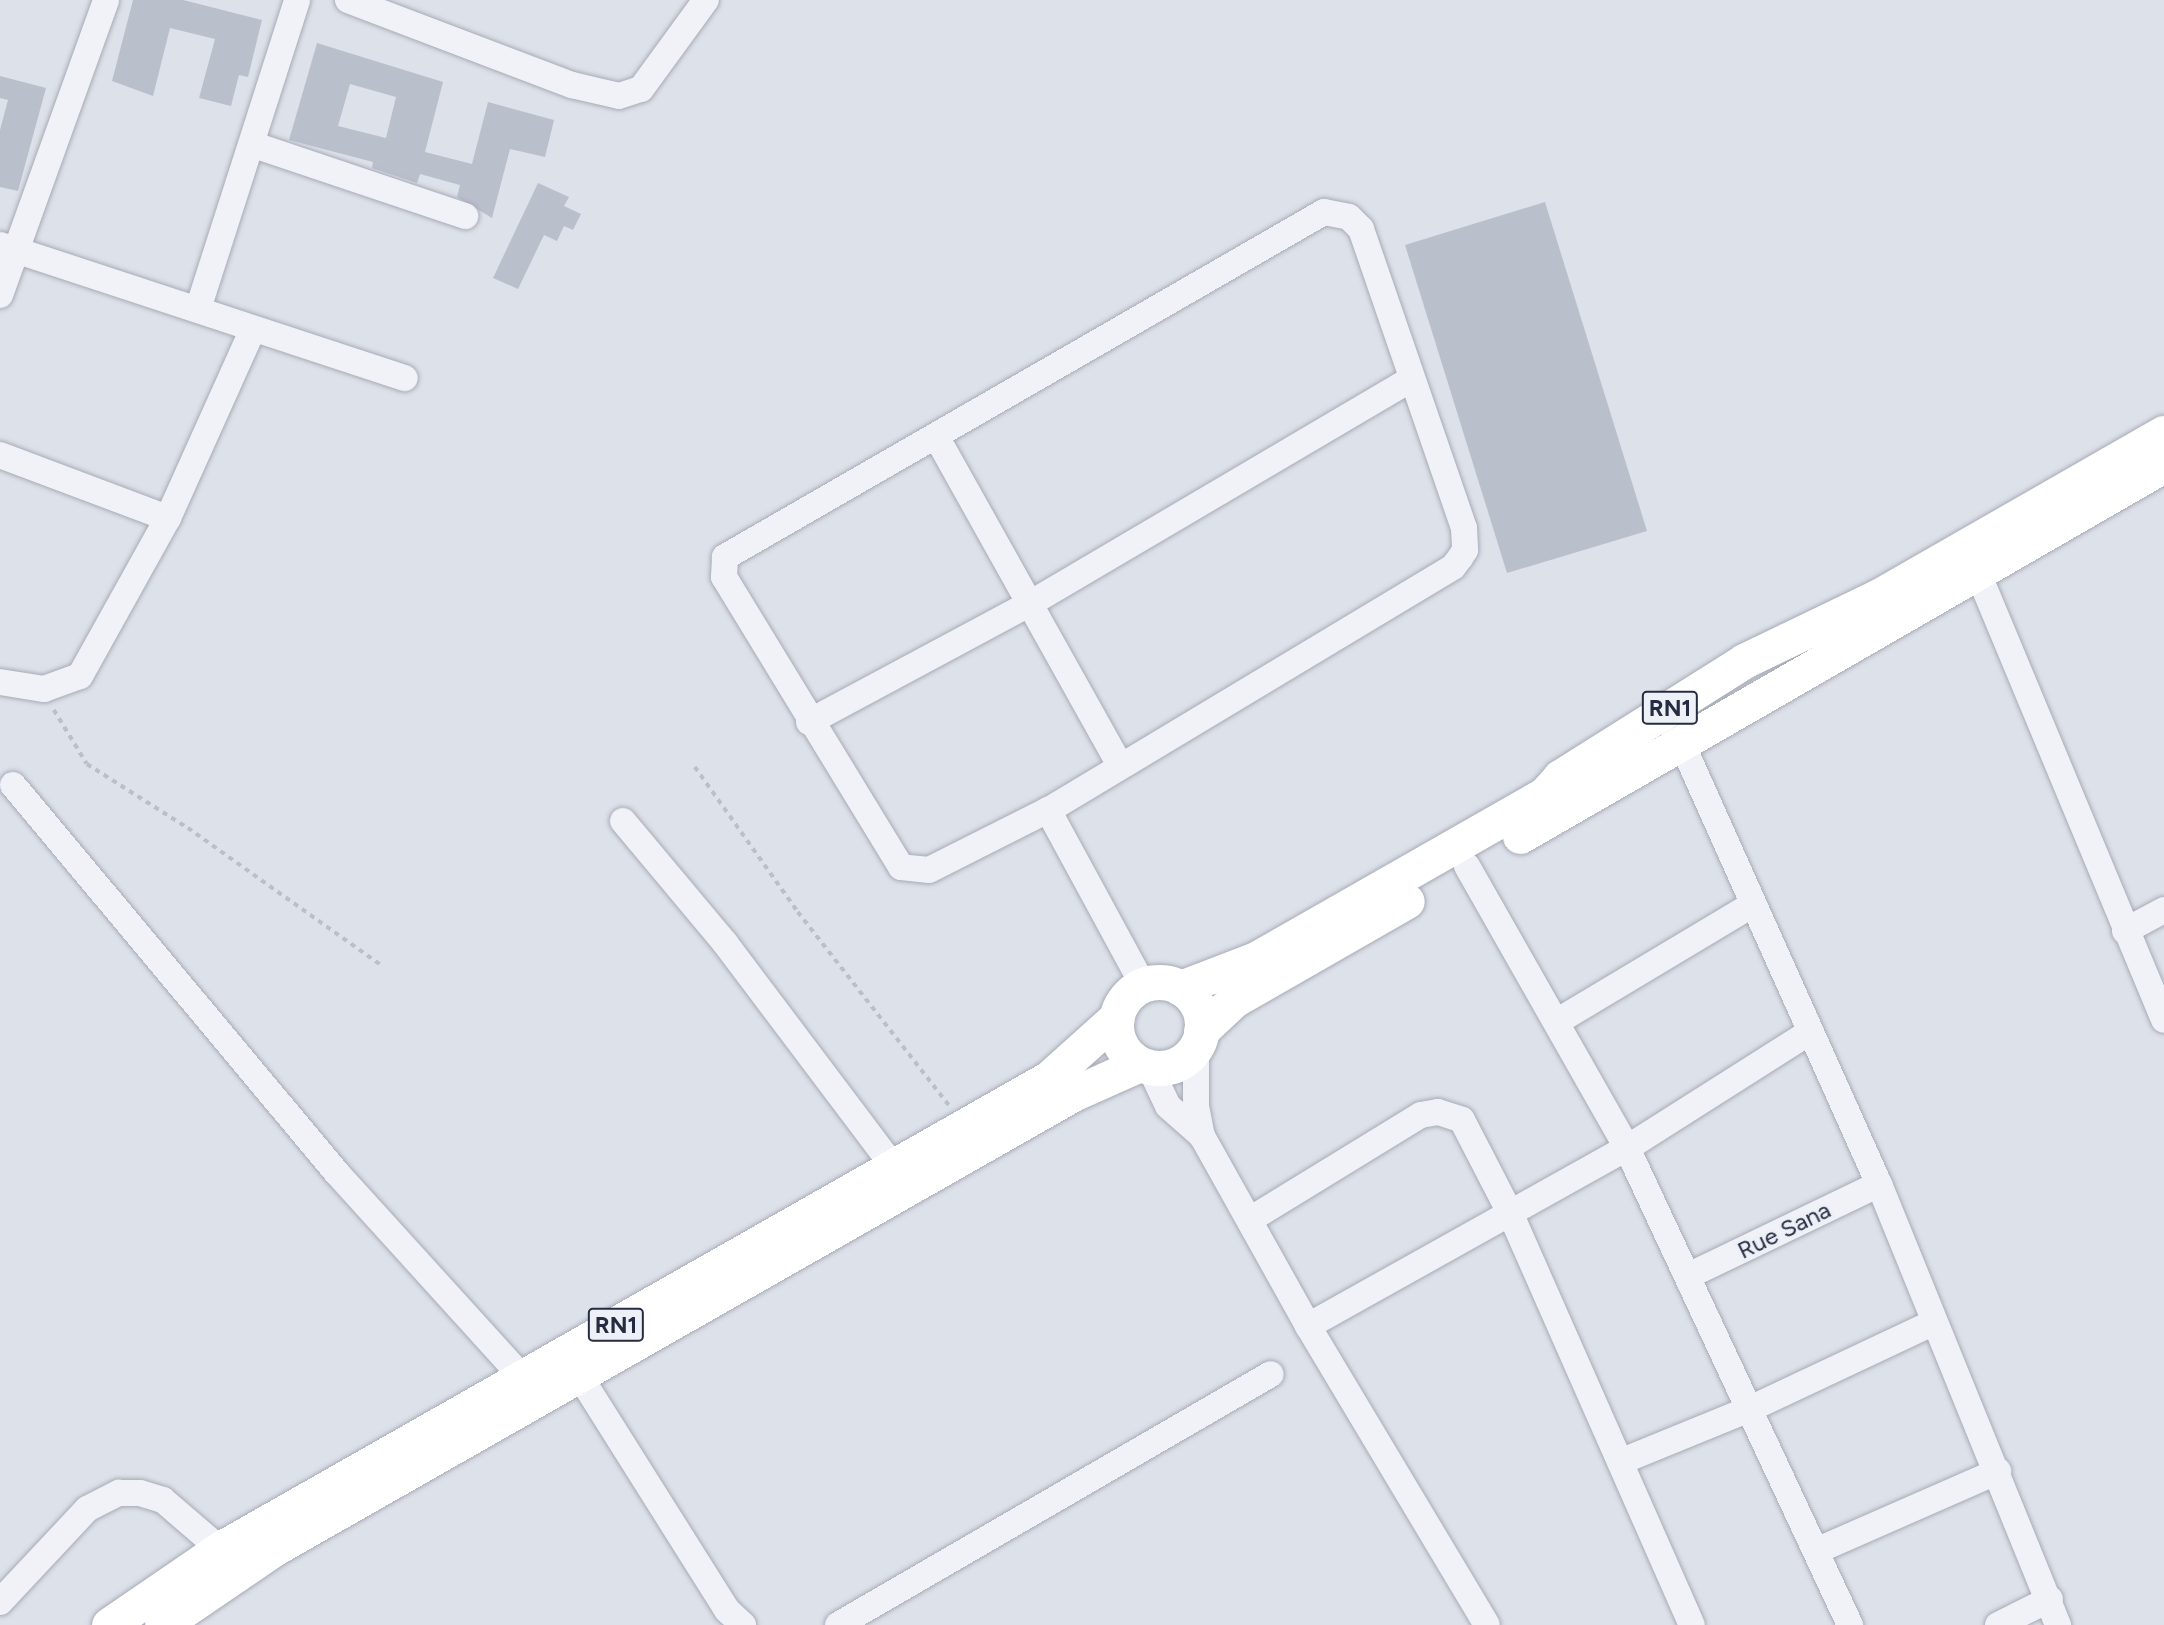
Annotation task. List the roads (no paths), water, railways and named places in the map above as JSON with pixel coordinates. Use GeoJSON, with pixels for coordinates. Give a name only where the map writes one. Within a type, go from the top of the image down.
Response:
{"type":"FeatureCollection","features":[{"type":"Feature","properties":{"kind":"main road","name":"RN1"},"geometry":{"type":"LineString","coordinates":[[108,1625],[220,1549],[1049,1078],[1117,1017],[1126,998],[1143,985],[1162,982],[1180,988],[1256,958],[1532,802],[1560,776],[1767,648],[1868,602],[2164,433]]}},
{"type":"Feature","properties":{"kind":"main road","name":"RN1"},"geometry":{"type":"LineString","coordinates":[[162,1625],[275,1548],[1073,1094],[1145,1065],[1176,1064],[1234,1000],[2164,465]]}},
{"type":"Feature","properties":{"kind":"main road"},"geometry":{"type":"LineString","coordinates":[[1180,988],[1199,1011],[1199,1038]]}},
{"type":"Feature","properties":{"kind":"main road"},"geometry":{"type":"LineString","coordinates":[[1117,1017],[1121,1044],[1145,1065]]}},
{"type":"Feature","properties":{"kind":"street"},"geometry":{"type":"LineString","coordinates":[[0,295],[9,248],[106,0]]}},
{"type":"Feature","properties":{"kind":"street"},"geometry":{"type":"LineString","coordinates":[[198,309],[254,145],[297,0]]}},
{"type":"Feature","properties":{"kind":"street"},"geometry":{"type":"LineString","coordinates":[[348,0],[572,85],[619,96],[641,89],[706,0]]}},
{"type":"Feature","properties":{"kind":"street"},"geometry":{"type":"LineString","coordinates":[[254,145],[465,216]]}},
{"type":"Feature","properties":{"kind":"street"},"geometry":{"type":"LineString","coordinates":[[1324,212],[1349,217],[1361,229],[1410,380],[1464,528],[1465,550],[1453,567],[1048,810],[929,870],[908,870],[892,859],[724,577],[725,556],[936,436],[1324,212]]}},
{"type":"Feature","properties":{"kind":"street"},"geometry":{"type":"LineString","coordinates":[[9,248],[405,379]]}},
{"type":"Feature","properties":{"kind":"street"},"geometry":{"type":"LineString","coordinates":[[0,682],[44,689],[79,676],[168,518],[253,329]]}},
{"type":"Feature","properties":{"kind":"street"},"geometry":{"type":"LineString","coordinates":[[809,722],[1031,603],[1410,380]]}},
{"type":"Feature","properties":{"kind":"street"},"geometry":{"type":"LineString","coordinates":[[936,436],[1120,765]]}},
{"type":"Feature","properties":{"kind":"street"},"geometry":{"type":"LineString","coordinates":[[0,455],[168,518]]}},
{"type":"Feature","properties":{"kind":"street"},"geometry":{"type":"LineString","coordinates":[[1978,573],[2125,932],[2164,1020]]}},
{"type":"Feature","properties":{"kind":"street"},"geometry":{"type":"LineString","coordinates":[[1667,710],[1808,1033],[1879,1184],[1933,1323],[2050,1599],[2058,1625]]}},
{"type":"Feature","properties":{"kind":"street"},"geometry":{"type":"LineString","coordinates":[[13,785],[337,1173],[523,1378]]}},
{"type":"Feature","properties":{"kind":"street"},"geometry":{"type":"LineString","coordinates":[[1048,810],[1143,985]]}},
{"type":"Feature","properties":{"kind":"street"},"geometry":{"type":"LineString","coordinates":[[624,821],[725,943],[893,1166]]}},
{"type":"Feature","properties":{"kind":"street"},"geometry":{"type":"LineString","coordinates":[[1467,866],[1558,1021],[1627,1147],[1752,1408],[1850,1625]]}},
{"type":"Feature","properties":{"kind":"street"},"geometry":{"type":"LineString","coordinates":[[1558,1021],[1752,905]]}},
{"type":"Feature","properties":{"kind":"street"},"geometry":{"type":"LineString","coordinates":[[2125,932],[2164,910]]}},
{"type":"Feature","properties":{"kind":"street"},"geometry":{"type":"LineString","coordinates":[[1308,1326],[1511,1215],[1627,1147],[1808,1033]]}},
{"type":"Feature","properties":{"kind":"street"},"geometry":{"type":"LineString","coordinates":[[1199,1038],[1196,1096],[1202,1136]]}},
{"type":"Feature","properties":{"kind":"street"},"geometry":{"type":"LineString","coordinates":[[1145,1065],[1168,1106],[1202,1136],[1251,1219],[1308,1326],[1487,1625]]}},
{"type":"Feature","properties":{"kind":"street"},"geometry":{"type":"LineString","coordinates":[[1251,1219],[1421,1115],[1438,1112],[1462,1121],[1472,1134],[1511,1215],[1622,1461],[1692,1625]]}},
{"type":"Feature","properties":{"kind":"street","name":"Rue Sana"},"geometry":{"type":"LineString","coordinates":[[1688,1276],[1879,1184]]}},
{"type":"Feature","properties":{"kind":"street"},"geometry":{"type":"LineString","coordinates":[[1622,1461],[1752,1408],[1933,1323]]}},
{"type":"Feature","properties":{"kind":"street"},"geometry":{"type":"LineString","coordinates":[[838,1625],[1271,1374]]}},
{"type":"Feature","properties":{"kind":"street"},"geometry":{"type":"LineString","coordinates":[[579,1375],[727,1610],[743,1625]]}},
{"type":"Feature","properties":{"kind":"street"},"geometry":{"type":"LineString","coordinates":[[1816,1551],[1998,1471]]}},
{"type":"Feature","properties":{"kind":"street"},"geometry":{"type":"LineString","coordinates":[[0,1602],[87,1509],[119,1493],[140,1493],[163,1500],[220,1549]]}},
{"type":"Feature","properties":{"kind":"street"},"geometry":{"type":"LineString","coordinates":[[1998,1625],[2050,1599]]}}]}
